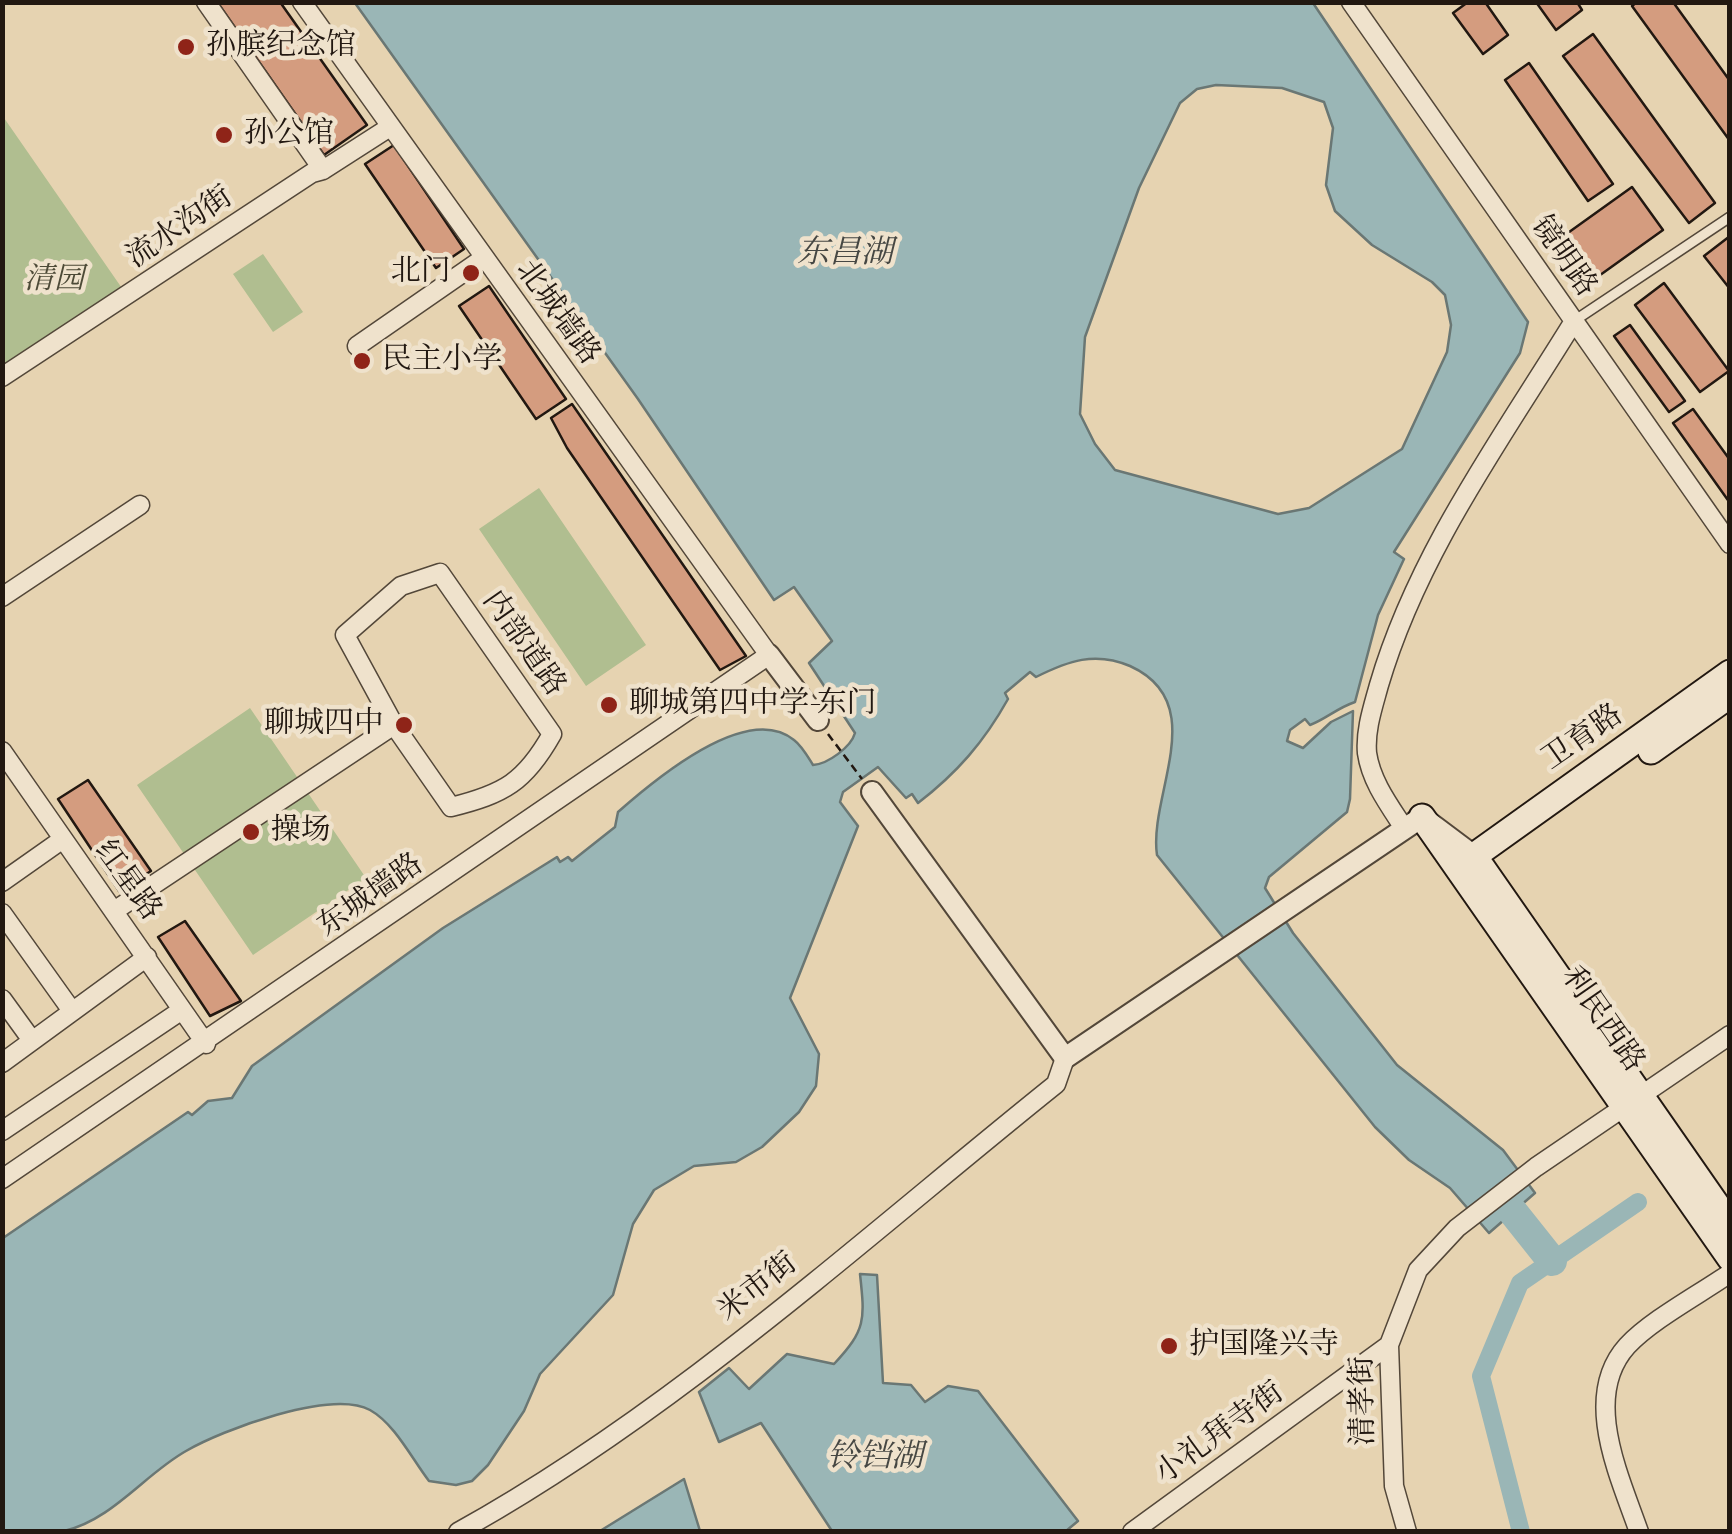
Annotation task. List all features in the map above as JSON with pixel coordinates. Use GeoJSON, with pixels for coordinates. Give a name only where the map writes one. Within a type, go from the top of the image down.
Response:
{"type":"FeatureCollection","features":[{"type":"Feature","properties":{"kind":"main road","name":"卫育路"},"geometry":{"type":"LineString","coordinates":[[1478,863],[1730,673]]}},
{"type":"Feature","properties":{"kind":"main road","name":"卫育路"},"geometry":{"type":"LineString","coordinates":[[1478,863],[1730,695]]}},
{"type":"Feature","properties":{"kind":"main road","name":"利民西路"},"geometry":{"type":"LineString","coordinates":[[1413,823],[1632,1105],[1730,1224]]}},
{"type":"Feature","properties":{"kind":"main road","name":"利民西路"},"geometry":{"type":"LineString","coordinates":[[1478,863],[1730,1258]]}},
{"type":"Feature","properties":{"kind":"street"},"geometry":{"type":"LineString","coordinates":[[206,2],[323,170]]}},
{"type":"Feature","properties":{"kind":"street","name":"北城墙路"},"geometry":{"type":"LineString","coordinates":[[302,2],[769,656]]}},
{"type":"Feature","properties":{"kind":"street","name":"镜明路"},"geometry":{"type":"LineString","coordinates":[[1352,2],[1730,544]]}},
{"type":"Feature","properties":{"kind":"street","name":"流水沟街"},"geometry":{"type":"LineString","coordinates":[[2,377],[312,172],[323,170],[390,127]]}},
{"type":"Feature","properties":{"kind":"street"},"geometry":{"type":"LineString","coordinates":[[357,346],[484,258]]}},
{"type":"Feature","properties":{"kind":"street"},"geometry":{"type":"LineString","coordinates":[[1478,863],[1413,823],[1376,782],[1366,749],[1391,645],[1438,543],[1574,321]]}},
{"type":"Feature","properties":{"kind":"street"},"geometry":{"type":"LineString","coordinates":[[2,598],[140,505]]}},
{"type":"Feature","properties":{"kind":"street","name":"内部道路"},"geometry":{"type":"LineString","coordinates":[[440,573],[552,734],[532,770],[493,797],[452,808],[394,725],[345,635],[401,586],[440,573]]}},
{"type":"Feature","properties":{"kind":"street"},"geometry":{"type":"LineString","coordinates":[[769,656],[818,720]]}},
{"type":"Feature","properties":{"kind":"street","name":"东城墙路"},"geometry":{"type":"LineString","coordinates":[[2,1180],[769,656]]}},
{"type":"Feature","properties":{"kind":"street"},"geometry":{"type":"LineString","coordinates":[[114,912],[394,725]]}},
{"type":"Feature","properties":{"kind":"street","name":"红星路"},"geometry":{"type":"LineString","coordinates":[[2,751],[206,1044]]}},
{"type":"Feature","properties":{"kind":"street"},"geometry":{"type":"LineString","coordinates":[[872,792],[1065,1058],[1413,823]]}},
{"type":"Feature","properties":{"kind":"street"},"geometry":{"type":"LineString","coordinates":[[2,882],[63,839]]}},
{"type":"Feature","properties":{"kind":"street"},"geometry":{"type":"LineString","coordinates":[[2,913],[72,1011]]}},
{"type":"Feature","properties":{"kind":"street"},"geometry":{"type":"LineString","coordinates":[[2,1063],[148,957]]}},
{"type":"Feature","properties":{"kind":"street"},"geometry":{"type":"LineString","coordinates":[[2,999],[31,1040]]}},
{"type":"Feature","properties":{"kind":"street"},"geometry":{"type":"LineString","coordinates":[[2,1131],[182,1010]]}},
{"type":"Feature","properties":{"kind":"street","name":"清孝街"},"geometry":{"type":"LineString","coordinates":[[1407,1532],[1394,1486],[1389,1345],[1418,1270],[1456,1228],[1536,1167],[1730,1036]]}},
{"type":"Feature","properties":{"kind":"street","name":"米市街"},"geometry":{"type":"LineString","coordinates":[[458,1532],[507,1504],[684,1380],[1056,1084],[1065,1058]]}},
{"type":"Feature","properties":{"kind":"street"},"geometry":{"type":"LineString","coordinates":[[1639,1532],[1611,1448],[1606,1383],[1628,1346],[1730,1273]]}},
{"type":"Feature","properties":{"kind":"street","name":"小礼拜寺街"},"geometry":{"type":"LineString","coordinates":[[1132,1532],[1389,1345]]}},
{"type":"Feature","properties":{"kind":"lane"},"geometry":{"type":"LineString","coordinates":[[1574,321],[1730,217]]}},
{"type":"Feature","properties":{"kind":"path"},"geometry":{"type":"LineString","coordinates":[[818,720],[872,792]]}},
{"type":"Feature","properties":{"kind":"green space","name":"清园"},"geometry":{"type":"Polygon","coordinates":[[[2,115],[126,294],[2,377],[2,115]]]}},
{"type":"Feature","properties":{"kind":"green space"},"geometry":{"type":"Polygon","coordinates":[[[263,254],[303,312],[273,332],[233,274],[263,254]]]}},
{"type":"Feature","properties":{"kind":"green space"},"geometry":{"type":"Polygon","coordinates":[[[539,488],[646,645],[586,686],[479,529],[539,488]]]}},
{"type":"Feature","properties":{"kind":"green space","name":"操场"},"geometry":{"type":"Polygon","coordinates":[[[250,708],[366,878],[253,955],[137,785],[250,708]]]}},
{"type":"Feature","properties":{"kind":"water","name":"东昌湖"},"geometry":{"type":"Polygon","coordinates":[[[355,3],[1313,3],[1528,322],[1520,353],[1394,552],[1404,559],[1378,615],[1355,702],[1310,725],[1305,719],[1290,730],[1287,741],[1303,748],[1331,722],[1353,711],[1350,799],[1347,812],[1269,877],[1265,888],[1293,933],[1397,1065],[1503,1150],[1535,1193],[1489,1233],[1450,1188],[1409,1160],[1375,1127],[1157,855],[1157,831],[1171,752],[1168,703],[1154,682],[1130,666],[1105,659],[1082,660],[1036,677],[1030,672],[1005,693],[1008,699],[979,743],[918,803],[912,794],[906,798],[878,767],[843,792],[840,802],[858,826],[790,998],[819,1054],[816,1086],[799,1112],[762,1147],[736,1162],[694,1166],[654,1190],[633,1224],[613,1295],[540,1374],[524,1411],[488,1465],[472,1481],[456,1485],[429,1481],[379,1416],[352,1405],[330,1405],[277,1415],[203,1442],[171,1461],[113,1507],[81,1525],[57,1532],[3,1532],[3,1238],[188,1112],[192,1115],[208,1101],[232,1098],[252,1066],[443,928],[557,857],[560,862],[568,857],[572,861],[615,827],[618,812],[633,799],[701,750],[751,731],[774,731],[797,742],[813,765],[832,758],[853,738],[855,733],[809,663],[832,641],[794,587],[774,600],[638,399],[355,3]],[[1216,85],[1197,89],[1180,103],[1139,188],[1085,337],[1080,414],[1095,444],[1115,470],[1278,514],[1309,508],[1402,449],[1447,352],[1451,325],[1445,295],[1432,282],[1372,245],[1335,211],[1326,185],[1333,128],[1324,102],[1282,88],[1216,85]]]}},
{"type":"Feature","properties":{"kind":"water","name":"铃铛湖"},"geometry":{"type":"Polygon","coordinates":[[[860,1274],[877,1275],[883,1383],[911,1385],[925,1402],[948,1386],[978,1391],[1078,1521],[1066,1531],[832,1531],[761,1423],[719,1442],[699,1392],[729,1368],[749,1389],[787,1354],[834,1364],[861,1324],[860,1274]]]}},
{"type":"Feature","properties":{"kind":"water"},"geometry":{"type":"Polygon","coordinates":[[[684,1479],[700,1531],[600,1531],[684,1479]]]}},
{"type":"Feature","properties":{"kind":"building"},"geometry":{"type":"Polygon","coordinates":[[[217,2],[280,2],[367,125],[324,155],[217,2]]]}},
{"type":"Feature","properties":{"kind":"building"},"geometry":{"type":"Polygon","coordinates":[[[1468,2],[1485,2],[1508,35],[1483,54],[1453,13],[1468,2]]]}},
{"type":"Feature","properties":{"kind":"building"},"geometry":{"type":"Polygon","coordinates":[[[1536,2],[1577,2],[1582,10],[1556,30],[1536,2]]]}},
{"type":"Feature","properties":{"kind":"building"},"geometry":{"type":"Polygon","coordinates":[[[1637,2],[1673,2],[1730,81],[1730,141],[1632,6],[1637,2]]]}},
{"type":"Feature","properties":{"kind":"building"},"geometry":{"type":"Polygon","coordinates":[[[1593,34],[1715,203],[1689,223],[1563,56],[1593,34]]]}},
{"type":"Feature","properties":{"kind":"building"},"geometry":{"type":"Polygon","coordinates":[[[1529,63],[1613,184],[1588,201],[1505,80],[1529,63]]]}},
{"type":"Feature","properties":{"kind":"building"},"geometry":{"type":"Polygon","coordinates":[[[394,145],[464,249],[436,268],[365,164],[394,145]]]}},
{"type":"Feature","properties":{"kind":"building"},"geometry":{"type":"Polygon","coordinates":[[[1632,187],[1663,230],[1582,288],[1551,245],[1632,187]]]}},
{"type":"Feature","properties":{"kind":"building"},"geometry":{"type":"Polygon","coordinates":[[[1730,236],[1730,289],[1704,256],[1730,236]]]}},
{"type":"Feature","properties":{"kind":"building"},"geometry":{"type":"Polygon","coordinates":[[[1664,283],[1729,371],[1700,392],[1635,305],[1664,283]]]}},
{"type":"Feature","properties":{"kind":"building"},"geometry":{"type":"Polygon","coordinates":[[[489,286],[566,399],[536,419],[459,306],[489,286]]]}},
{"type":"Feature","properties":{"kind":"building"},"geometry":{"type":"Polygon","coordinates":[[[1630,325],[1685,401],[1669,412],[1614,336],[1630,325]]]}},
{"type":"Feature","properties":{"kind":"building"},"geometry":{"type":"Polygon","coordinates":[[[572,404],[746,656],[720,670],[567,448],[551,418],[572,404]]]}},
{"type":"Feature","properties":{"kind":"building"},"geometry":{"type":"Polygon","coordinates":[[[1693,409],[1730,460],[1730,503],[1673,423],[1693,409]]]}},
{"type":"Feature","properties":{"kind":"building"},"geometry":{"type":"Polygon","coordinates":[[[88,780],[151,871],[119,891],[58,799],[88,780]]]}},
{"type":"Feature","properties":{"kind":"building"},"geometry":{"type":"Polygon","coordinates":[[[185,921],[241,1001],[210,1016],[158,937],[185,921]]]}},
{"type":"Feature","properties":{"kind":"waterway"},"geometry":{"type":"LineString","coordinates":[[1521,1532],[1481,1376],[1520,1283],[1638,1202]]}},
{"type":"Feature","properties":{"kind":"waterway"},"geometry":{"type":"LineString","coordinates":[[1513,1212],[1552,1261]]}},
{"type":"Feature","properties":{"kind":"place","name":"孙膑纪念馆"},"geometry":{"type":"Point","coordinates":[186,47]}},
{"type":"Feature","properties":{"kind":"place","name":"孙公馆"},"geometry":{"type":"Point","coordinates":[224,135]}},
{"type":"Feature","properties":{"kind":"place","name":"北门"},"geometry":{"type":"Point","coordinates":[471,273]}},
{"type":"Feature","properties":{"kind":"place","name":"民主小学"},"geometry":{"type":"Point","coordinates":[362,361]}},
{"type":"Feature","properties":{"kind":"place","name":"聊城第四中学-东门"},"geometry":{"type":"Point","coordinates":[609,705]}},
{"type":"Feature","properties":{"kind":"place","name":"聊城四中"},"geometry":{"type":"Point","coordinates":[404,725]}},
{"type":"Feature","properties":{"kind":"place","name":"操场"},"geometry":{"type":"Point","coordinates":[251,832]}},
{"type":"Feature","properties":{"kind":"place","name":"护国隆兴寺"},"geometry":{"type":"Point","coordinates":[1169,1346]}}]}
